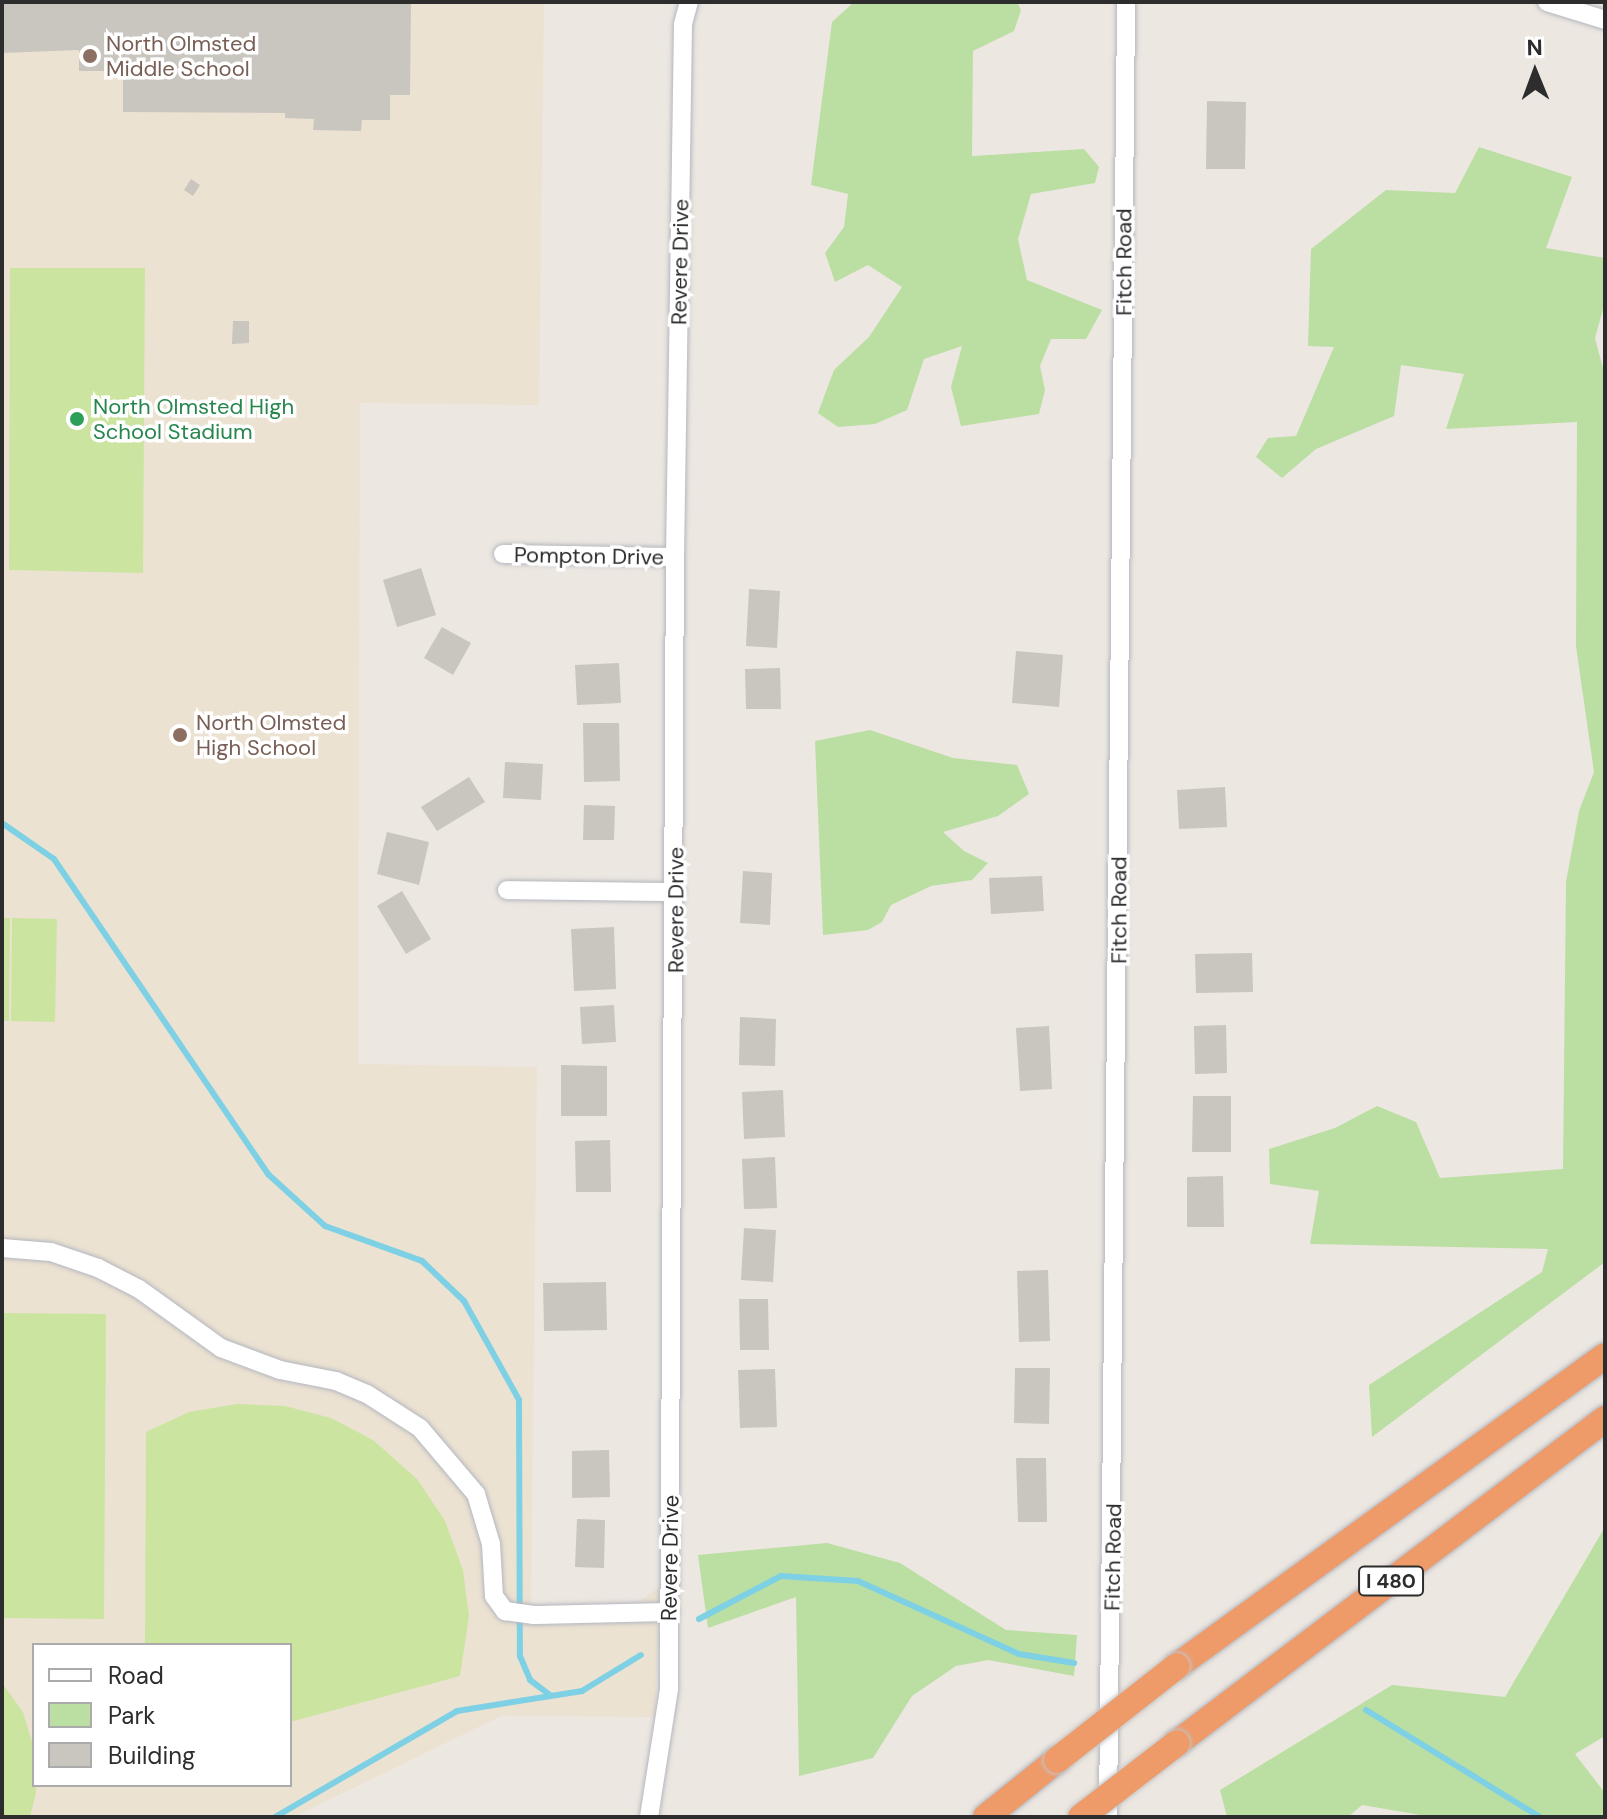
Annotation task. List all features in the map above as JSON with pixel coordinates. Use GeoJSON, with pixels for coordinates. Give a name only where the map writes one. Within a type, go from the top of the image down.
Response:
{"type":"FeatureCollection","features":[{"type":"Feature","properties":{"kind":"highway","name":"I 480"},"geometry":{"type":"LineString","coordinates":[[986,1817],[1177,1666],[1605,1356]]}},
{"type":"Feature","properties":{"kind":"highway","name":"I 480"},"geometry":{"type":"LineString","coordinates":[[1081,1817],[1605,1419]]}},
{"type":"Feature","properties":{"kind":"street","name":"Revere Drive"},"geometry":{"type":"LineString","coordinates":[[649,1817],[669,1689],[676,892],[675,557],[683,24],[689,2]]}},
{"type":"Feature","properties":{"kind":"street","name":"Fitch Road"},"geometry":{"type":"LineString","coordinates":[[1108,1817],[1126,2]]}},
{"type":"Feature","properties":{"kind":"street"},"geometry":{"type":"LineString","coordinates":[[1547,2],[1605,20]]}},
{"type":"Feature","properties":{"kind":"street","name":"Pompton Drive"},"geometry":{"type":"LineString","coordinates":[[503,554],[675,557]]}},
{"type":"Feature","properties":{"kind":"street"},"geometry":{"type":"LineString","coordinates":[[507,890],[676,892]]}},
{"type":"Feature","properties":{"kind":"street"},"geometry":{"type":"LineString","coordinates":[[2,1248],[51,1252],[98,1268],[139,1289],[221,1348],[246,1360],[346,1385],[420,1428],[476,1494],[491,1544],[494,1596],[520,1614],[670,1612]]}},
{"type":"Feature","properties":{"kind":"shaded area","name":"North Olmsted High School"},"geometry":{"type":"Polygon","coordinates":[[[2,2],[544,2],[539,405],[360,403],[358,1064],[537,1067],[531,1605],[635,1604],[660,1587],[655,1717],[501,1716],[294,1817],[2,1817],[2,2]]]}},
{"type":"Feature","properties":{"kind":"green space"},"geometry":{"type":"Polygon","coordinates":[[[854,2],[1017,2],[1021,10],[1014,31],[973,51],[972,156],[1084,149],[1099,167],[1095,183],[1031,194],[1018,239],[1027,280],[1102,310],[1086,339],[1051,339],[1040,366],[1045,390],[1039,414],[961,426],[951,387],[962,346],[924,359],[907,410],[875,424],[838,427],[818,413],[834,370],[869,337],[902,287],[868,265],[835,282],[825,253],[844,227],[848,194],[811,185],[832,22],[854,2]]]}},
{"type":"Feature","properties":{"kind":"green space"},"geometry":{"type":"Polygon","coordinates":[[[1479,147],[1572,177],[1546,248],[1605,258],[1605,302],[1595,338],[1605,376],[1605,1262],[1372,1437],[1369,1385],[1542,1272],[1548,1249],[1310,1244],[1319,1191],[1270,1184],[1269,1149],[1335,1128],[1377,1106],[1416,1122],[1440,1178],[1563,1169],[1566,882],[1579,811],[1594,772],[1576,646],[1577,422],[1446,429],[1464,374],[1401,365],[1394,416],[1316,449],[1282,478],[1256,457],[1268,438],[1296,436],[1334,347],[1308,346],[1311,249],[1386,190],[1455,193],[1479,147]]]}},
{"type":"Feature","properties":{"kind":"green space","name":"North Olmsted High School Stadium"},"geometry":{"type":"Polygon","coordinates":[[[10,268],[145,268],[143,573],[9,570],[10,268]]]}},
{"type":"Feature","properties":{"kind":"green space"},"geometry":{"type":"Polygon","coordinates":[[[870,730],[953,758],[1017,765],[1029,794],[998,816],[943,832],[964,851],[988,863],[972,880],[931,886],[891,905],[882,922],[868,930],[823,935],[815,741],[870,730]]]}},
{"type":"Feature","properties":{"kind":"green space"},"geometry":{"type":"Polygon","coordinates":[[[2,918],[10,918],[9,1021],[2,1021],[2,918]]]}},
{"type":"Feature","properties":{"kind":"green space"},"geometry":{"type":"Polygon","coordinates":[[[12,918],[57,919],[55,1022],[11,1021],[12,918]]]}},
{"type":"Feature","properties":{"kind":"green space"},"geometry":{"type":"Polygon","coordinates":[[[2,1313],[106,1314],[104,1619],[2,1618],[2,1313]]]}},
{"type":"Feature","properties":{"kind":"green space"},"geometry":{"type":"Polygon","coordinates":[[[237,1404],[285,1406],[331,1418],[373,1440],[417,1479],[445,1521],[463,1570],[469,1616],[460,1676],[292,1721],[292,1643],[145,1643],[146,1432],[189,1412],[237,1404]]]}},
{"type":"Feature","properties":{"kind":"green space"},"geometry":{"type":"Polygon","coordinates":[[[1605,1527],[1605,1736],[1575,1754],[1605,1793],[1605,1817],[1432,1817],[1362,1805],[1348,1817],[1227,1817],[1220,1790],[1392,1685],[1505,1697],[1605,1527]]]}},
{"type":"Feature","properties":{"kind":"green space"},"geometry":{"type":"Polygon","coordinates":[[[827,1543],[900,1563],[1006,1630],[1077,1635],[1074,1676],[988,1660],[956,1666],[912,1696],[873,1758],[799,1776],[796,1597],[708,1628],[698,1555],[827,1543]]]}},
{"type":"Feature","properties":{"kind":"green space"},"geometry":{"type":"Polygon","coordinates":[[[2,1683],[23,1712],[32,1742],[32,1787],[36,1787],[36,1793],[30,1817],[2,1817],[2,1683]]]}},
{"type":"Feature","properties":{"kind":"building"},"geometry":{"type":"Polygon","coordinates":[[[2,2],[411,2],[410,95],[390,95],[390,120],[362,120],[361,131],[313,130],[314,119],[285,118],[285,113],[123,112],[123,71],[79,71],[79,50],[2,53],[2,2]]]}},
{"type":"Feature","properties":{"kind":"building"},"geometry":{"type":"Polygon","coordinates":[[[1207,101],[1246,102],[1245,169],[1206,169],[1207,101]]]}},
{"type":"Feature","properties":{"kind":"building"},"geometry":{"type":"Polygon","coordinates":[[[191,179],[200,185],[193,196],[184,190],[191,179]]]}},
{"type":"Feature","properties":{"kind":"building"},"geometry":{"type":"Polygon","coordinates":[[[233,321],[249,321],[249,343],[232,344],[233,321]]]}},
{"type":"Feature","properties":{"kind":"building"},"geometry":{"type":"Polygon","coordinates":[[[421,568],[436,615],[397,627],[383,580],[421,568]]]}},
{"type":"Feature","properties":{"kind":"building"},"geometry":{"type":"Polygon","coordinates":[[[749,589],[780,591],[777,648],[746,646],[749,589]]]}},
{"type":"Feature","properties":{"kind":"building"},"geometry":{"type":"Polygon","coordinates":[[[442,627],[471,643],[453,675],[424,658],[442,627]]]}},
{"type":"Feature","properties":{"kind":"building"},"geometry":{"type":"Polygon","coordinates":[[[1016,651],[1063,655],[1059,707],[1012,703],[1016,651]]]}},
{"type":"Feature","properties":{"kind":"building"},"geometry":{"type":"Polygon","coordinates":[[[619,663],[621,703],[577,705],[575,665],[619,663]]]}},
{"type":"Feature","properties":{"kind":"building"},"geometry":{"type":"Polygon","coordinates":[[[780,668],[781,709],[746,709],[745,669],[780,668]]]}},
{"type":"Feature","properties":{"kind":"building"},"geometry":{"type":"Polygon","coordinates":[[[583,723],[619,723],[620,781],[584,782],[583,723]]]}},
{"type":"Feature","properties":{"kind":"building"},"geometry":{"type":"Polygon","coordinates":[[[505,762],[543,764],[541,800],[503,798],[505,762]]]}},
{"type":"Feature","properties":{"kind":"building"},"geometry":{"type":"Polygon","coordinates":[[[469,777],[485,802],[437,831],[421,807],[469,777]]]}},
{"type":"Feature","properties":{"kind":"building"},"geometry":{"type":"Polygon","coordinates":[[[1225,787],[1227,827],[1179,829],[1177,790],[1225,787]]]}},
{"type":"Feature","properties":{"kind":"building"},"geometry":{"type":"Polygon","coordinates":[[[584,805],[615,806],[614,840],[583,840],[584,805]]]}},
{"type":"Feature","properties":{"kind":"building"},"geometry":{"type":"Polygon","coordinates":[[[387,832],[429,842],[419,885],[377,874],[387,832]]]}},
{"type":"Feature","properties":{"kind":"building"},"geometry":{"type":"Polygon","coordinates":[[[743,871],[772,873],[770,925],[740,923],[743,871]]]}},
{"type":"Feature","properties":{"kind":"building"},"geometry":{"type":"Polygon","coordinates":[[[1042,876],[1044,911],[991,914],[989,878],[1042,876]]]}},
{"type":"Feature","properties":{"kind":"building"},"geometry":{"type":"Polygon","coordinates":[[[402,891],[431,939],[406,954],[377,906],[402,891]]]}},
{"type":"Feature","properties":{"kind":"building"},"geometry":{"type":"Polygon","coordinates":[[[614,927],[616,989],[574,991],[571,929],[614,927]]]}},
{"type":"Feature","properties":{"kind":"building"},"geometry":{"type":"Polygon","coordinates":[[[1252,953],[1253,992],[1196,993],[1195,954],[1252,953]]]}},
{"type":"Feature","properties":{"kind":"building"},"geometry":{"type":"Polygon","coordinates":[[[614,1005],[616,1042],[582,1044],[580,1007],[614,1005]]]}},
{"type":"Feature","properties":{"kind":"building"},"geometry":{"type":"Polygon","coordinates":[[[740,1017],[776,1019],[775,1066],[739,1065],[740,1017]]]}},
{"type":"Feature","properties":{"kind":"building"},"geometry":{"type":"Polygon","coordinates":[[[1226,1025],[1227,1073],[1195,1074],[1194,1026],[1226,1025]]]}},
{"type":"Feature","properties":{"kind":"building"},"geometry":{"type":"Polygon","coordinates":[[[1049,1026],[1052,1089],[1020,1091],[1016,1028],[1049,1026]]]}},
{"type":"Feature","properties":{"kind":"building"},"geometry":{"type":"Polygon","coordinates":[[[561,1065],[607,1066],[607,1116],[561,1116],[561,1065]]]}},
{"type":"Feature","properties":{"kind":"building"},"geometry":{"type":"Polygon","coordinates":[[[783,1090],[785,1137],[744,1139],[742,1092],[783,1090]]]}},
{"type":"Feature","properties":{"kind":"building"},"geometry":{"type":"Polygon","coordinates":[[[1193,1096],[1231,1096],[1231,1152],[1192,1152],[1193,1096]]]}},
{"type":"Feature","properties":{"kind":"building"},"geometry":{"type":"Polygon","coordinates":[[[610,1140],[611,1192],[576,1192],[575,1141],[610,1140]]]}},
{"type":"Feature","properties":{"kind":"building"},"geometry":{"type":"Polygon","coordinates":[[[775,1157],[777,1208],[744,1209],[742,1159],[775,1157]]]}},
{"type":"Feature","properties":{"kind":"building"},"geometry":{"type":"Polygon","coordinates":[[[1223,1176],[1224,1227],[1187,1227],[1187,1177],[1223,1176]]]}},
{"type":"Feature","properties":{"kind":"building"},"geometry":{"type":"Polygon","coordinates":[[[744,1228],[776,1230],[773,1282],[741,1280],[744,1228]]]}},
{"type":"Feature","properties":{"kind":"building"},"geometry":{"type":"Polygon","coordinates":[[[1048,1270],[1050,1341],[1019,1342],[1017,1271],[1048,1270]]]}},
{"type":"Feature","properties":{"kind":"building"},"geometry":{"type":"Polygon","coordinates":[[[606,1282],[607,1330],[544,1331],[543,1283],[606,1282]]]}},
{"type":"Feature","properties":{"kind":"building"},"geometry":{"type":"Polygon","coordinates":[[[739,1299],[768,1299],[769,1350],[740,1350],[739,1299]]]}},
{"type":"Feature","properties":{"kind":"building"},"geometry":{"type":"Polygon","coordinates":[[[1015,1368],[1050,1368],[1049,1424],[1014,1423],[1015,1368]]]}},
{"type":"Feature","properties":{"kind":"building"},"geometry":{"type":"Polygon","coordinates":[[[775,1369],[777,1427],[740,1428],[738,1370],[775,1369]]]}},
{"type":"Feature","properties":{"kind":"building"},"geometry":{"type":"Polygon","coordinates":[[[609,1450],[610,1497],[572,1498],[572,1451],[609,1450]]]}},
{"type":"Feature","properties":{"kind":"building"},"geometry":{"type":"Polygon","coordinates":[[[1016,1458],[1046,1458],[1047,1522],[1018,1522],[1016,1458]]]}},
{"type":"Feature","properties":{"kind":"building"},"geometry":{"type":"Polygon","coordinates":[[[577,1519],[605,1520],[604,1568],[575,1567],[577,1519]]]}},
{"type":"Feature","properties":{"kind":"waterway"},"geometry":{"type":"LineString","coordinates":[[2,823],[54,859],[269,1175],[325,1226],[422,1261],[464,1301],[519,1400],[520,1656],[530,1680],[551,1696]]}},
{"type":"Feature","properties":{"kind":"waterway"},"geometry":{"type":"LineString","coordinates":[[699,1619],[781,1576],[858,1581],[1019,1654],[1074,1663]]}},
{"type":"Feature","properties":{"kind":"waterway"},"geometry":{"type":"LineString","coordinates":[[275,1817],[457,1711],[582,1691],[641,1655]]}},
{"type":"Feature","properties":{"kind":"waterway"},"geometry":{"type":"LineString","coordinates":[[1366,1710],[1540,1817]]}},
{"type":"Feature","properties":{"kind":"place","name":"North Olmsted Middle School"},"geometry":{"type":"Point","coordinates":[90,56]}},
{"type":"Feature","properties":{"kind":"place","name":"North Olmsted High School Stadium"},"geometry":{"type":"Point","coordinates":[77,419]}},
{"type":"Feature","properties":{"kind":"place","name":"North Olmsted High School"},"geometry":{"type":"Point","coordinates":[180,735]}}]}
